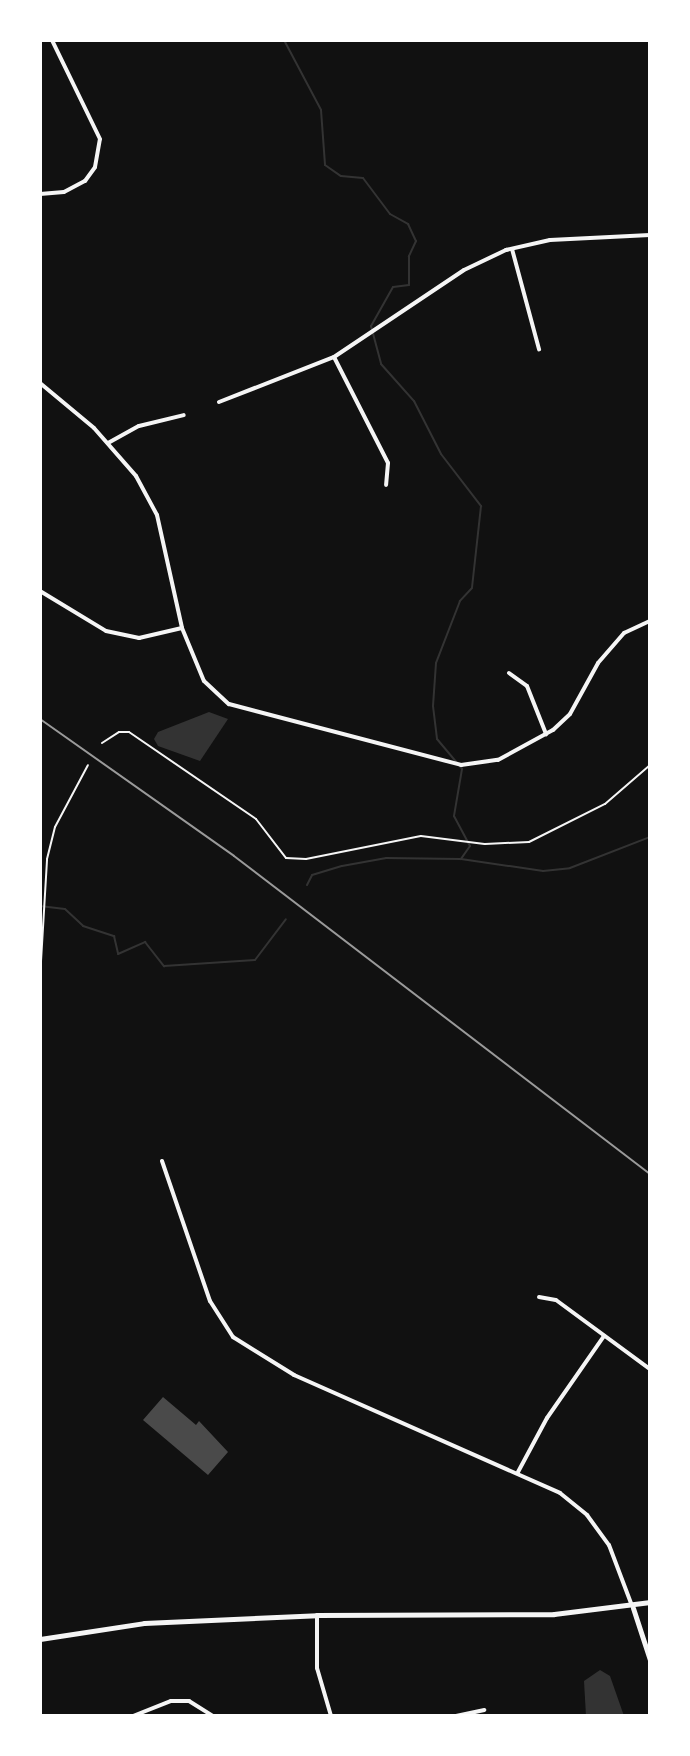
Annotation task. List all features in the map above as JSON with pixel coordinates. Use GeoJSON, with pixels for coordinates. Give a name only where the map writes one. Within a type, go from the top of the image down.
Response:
{"type":"FeatureCollection","features":[{"type":"Feature","properties":{"kind":"street"},"geometry":{"type":"LineString","coordinates":[[40,194],[64,192],[85,181],[95,167],[100,139],[52,40]]}},
{"type":"Feature","properties":{"kind":"street"},"geometry":{"type":"LineString","coordinates":[[219,402],[334,357],[464,270],[512,249],[550,240],[650,235]]}},
{"type":"Feature","properties":{"kind":"street"},"geometry":{"type":"LineString","coordinates":[[512,249],[539,349]]}},
{"type":"Feature","properties":{"kind":"street"},"geometry":{"type":"LineString","coordinates":[[334,357],[388,463],[386,485]]}},
{"type":"Feature","properties":{"kind":"street"},"geometry":{"type":"LineString","coordinates":[[40,383],[107,444],[136,476],[157,515],[182,628],[204,681],[229,704],[461,765],[498,760],[546,734],[570,714],[598,663],[624,633],[650,621]]}},
{"type":"Feature","properties":{"kind":"street"},"geometry":{"type":"LineString","coordinates":[[107,444],[139,426],[184,415]]}},
{"type":"Feature","properties":{"kind":"street"},"geometry":{"type":"LineString","coordinates":[[40,591],[106,631],[139,638],[182,628]]}},
{"type":"Feature","properties":{"kind":"street"},"geometry":{"type":"LineString","coordinates":[[509,673],[527,686],[546,734]]}},
{"type":"Feature","properties":{"kind":"street"},"geometry":{"type":"LineString","coordinates":[[162,1161],[210,1301],[233,1337],[294,1375],[560,1493],[587,1515],[609,1545],[650,1660]]}},
{"type":"Feature","properties":{"kind":"street"},"geometry":{"type":"LineString","coordinates":[[539,1297],[556,1300],[650,1369]]}},
{"type":"Feature","properties":{"kind":"street"},"geometry":{"type":"LineString","coordinates":[[518,1472],[547,1418],[604,1336]]}},
{"type":"Feature","properties":{"kind":"street"},"geometry":{"type":"LineString","coordinates":[[40,1639],[144,1623],[317,1615],[554,1614],[633,1608],[650,1602]]}},
{"type":"Feature","properties":{"kind":"street"},"geometry":{"type":"LineString","coordinates":[[317,1615],[317,1668],[331,1716]]}},
{"type":"Feature","properties":{"kind":"street"},"geometry":{"type":"LineString","coordinates":[[133,1716],[171,1701],[189,1701],[213,1716]]}},
{"type":"Feature","properties":{"kind":"street"},"geometry":{"type":"LineString","coordinates":[[456,1716],[484,1710]]}},
{"type":"Feature","properties":{"kind":"path"},"geometry":{"type":"LineString","coordinates":[[102,743],[119,732],[129,732],[256,819],[286,858],[306,859],[421,836],[474,843],[529,842],[556,831],[629,788],[650,765]]}},
{"type":"Feature","properties":{"kind":"path"},"geometry":{"type":"LineString","coordinates":[[40,978],[47,859],[55,827],[88,765]]}},
{"type":"Feature","properties":{"kind":"shaded area"},"geometry":{"type":"Polygon","coordinates":[[[209,712],[228,719],[200,761],[158,746],[154,739],[158,732],[209,712]]]}},
{"type":"Feature","properties":{"kind":"shaded area"},"geometry":{"type":"Polygon","coordinates":[[[600,1670],[610,1676],[624,1716],[586,1716],[584,1681],[600,1670]]]}},
{"type":"Feature","properties":{"kind":"building"},"geometry":{"type":"Polygon","coordinates":[[[163,1397],[196,1425],[199,1421],[228,1452],[208,1475],[143,1420],[163,1397]]]}},
{"type":"Feature","properties":{"kind":"waterway"},"geometry":{"type":"LineString","coordinates":[[284,40],[321,110],[325,165],[341,176],[363,178],[390,214],[408,224],[416,241],[409,256],[409,285],[393,287],[371,326],[381,364],[414,401],[441,454],[481,506],[472,588],[460,601],[436,663],[433,706],[437,739],[462,769],[454,816],[470,846],[461,859]]}},
{"type":"Feature","properties":{"kind":"waterway"},"geometry":{"type":"LineString","coordinates":[[307,885],[312,875],[386,858],[461,859],[543,871],[570,868],[650,837]]}},
{"type":"Feature","properties":{"kind":"waterway"},"geometry":{"type":"LineString","coordinates":[[40,906],[65,909],[83,926],[114,936],[118,954],[145,942],[164,966],[255,960],[286,919]]}},
{"type":"Feature","properties":{"kind":"railway"},"geometry":{"type":"LineString","coordinates":[[40,719],[234,856],[650,1174]]}}]}
